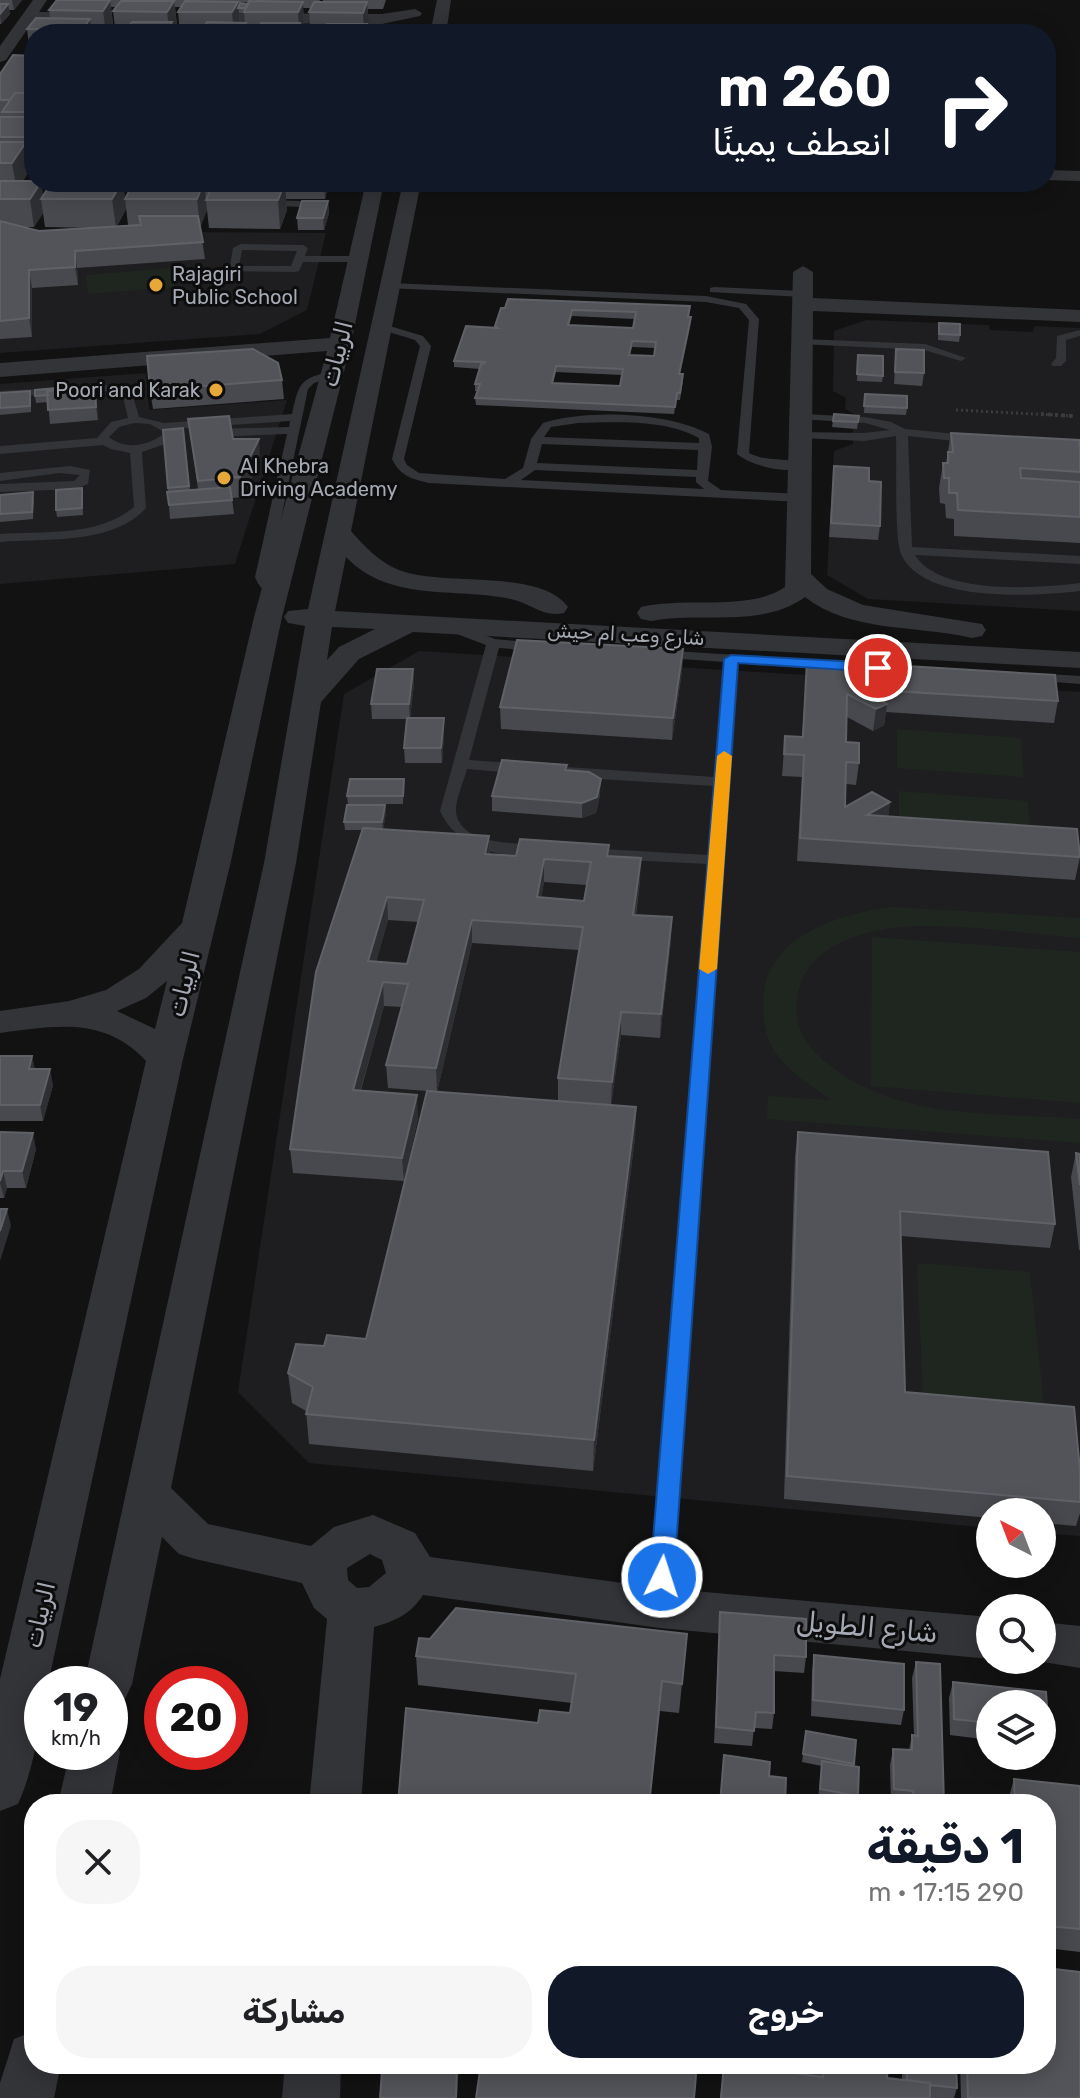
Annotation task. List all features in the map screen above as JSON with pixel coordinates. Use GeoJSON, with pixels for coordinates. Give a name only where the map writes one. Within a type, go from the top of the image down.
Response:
{"type":"FeatureCollection","features":[{"type":"Feature","properties":{"kind":"street"},"geometry":{"type":"LineString","coordinates":[[0,57],[40,0]]}},
{"type":"Feature","properties":{"kind":"street"},"geometry":{"type":"LineString","coordinates":[[440,24],[444,0]]}},
{"type":"Feature","properties":{"kind":"street"},"geometry":{"type":"LineString","coordinates":[[27,16],[120,17]]}},
{"type":"Feature","properties":{"kind":"street"},"geometry":{"type":"LineString","coordinates":[[181,18],[413,18]]}},
{"type":"Feature","properties":{"kind":"street"},"geometry":{"type":"LineString","coordinates":[[1056,175],[1080,176]]}},
{"type":"Feature","properties":{"kind":"street","name":"الربيات"},"geometry":{"type":"LineString","coordinates":[[0,1787],[165,1059],[272,604],[340,344],[373,192]]}},
{"type":"Feature","properties":{"kind":"street","name":"الربيات"},"geometry":{"type":"LineString","coordinates":[[112,1666],[280,863],[323,606],[410,192]]}},
{"type":"Feature","properties":{"kind":"street"},"geometry":{"type":"LineString","coordinates":[[651,613],[679,606],[770,605],[793,594],[801,579],[803,290],[1080,316]]}},
{"type":"Feature","properties":{"kind":"street"},"geometry":{"type":"LineString","coordinates":[[0,370],[340,344]]}},
{"type":"Feature","properties":{"kind":"street"},"geometry":{"type":"LineString","coordinates":[[339,533],[367,563],[387,574],[422,583],[507,589],[534,596],[554,607]]}},
{"type":"Feature","properties":{"kind":"street"},"geometry":{"type":"LineString","coordinates":[[801,579],[816,594],[840,607],[940,621],[972,630]]}},
{"type":"Feature","properties":{"kind":"street","name":"شارع وعب ام حيش"},"geometry":{"type":"LineString","coordinates":[[272,604],[554,607],[972,630],[1079,642]]}},
{"type":"Feature","properties":{"kind":"street","name":"شارع وعب ام حيش"},"geometry":{"type":"LineString","coordinates":[[323,606],[412,622],[820,655],[1079,642]]}},
{"type":"Feature","properties":{"kind":"street"},"geometry":{"type":"LineString","coordinates":[[306,702],[349,653],[412,622]]}},
{"type":"Feature","properties":{"kind":"street"},"geometry":{"type":"LineString","coordinates":[[0,1022],[66,1013],[135,990],[198,927]]}},
{"type":"Feature","properties":{"kind":"street"},"geometry":{"type":"LineString","coordinates":[[66,1013],[126,1024],[142,1034],[165,1059]]}},
{"type":"Feature","properties":{"kind":"street"},"geometry":{"type":"LineString","coordinates":[[146,1492],[195,1540],[323,1568]]}},
{"type":"Feature","properties":{"kind":"street"},"geometry":{"type":"LineString","coordinates":[[373,1534],[394,1540],[408,1555],[411,1574],[404,1590],[390,1602],[371,1609],[352,1607],[334,1599],[325,1585],[323,1568],[332,1550],[351,1538],[373,1534]]}},
{"type":"Feature","properties":{"kind":"street","name":"شارع الطويل"},"geometry":{"type":"LineString","coordinates":[[411,1574],[660,1608],[976,1637]]}},
{"type":"Feature","properties":{"kind":"street"},"geometry":{"type":"LineString","coordinates":[[336,1794],[352,1607]]}},
{"type":"Feature","properties":{"kind":"street"},"geometry":{"type":"LineString","coordinates":[[1056,1644],[1080,1647]]}},
{"type":"Feature","properties":{"kind":"street"},"geometry":{"type":"LineString","coordinates":[[86,1794],[91,1770]]}},
{"type":"Feature","properties":{"kind":"street"},"geometry":{"type":"LineString","coordinates":[[25,2098],[31,2074]]}},
{"type":"Feature","properties":{"kind":"street"},"geometry":{"type":"LineString","coordinates":[[311,2098],[312,2074]]}},
{"type":"Feature","properties":{"kind":"lane"},"geometry":{"type":"LineString","coordinates":[[258,203],[262,192]]}},
{"type":"Feature","properties":{"kind":"lane"},"geometry":{"type":"LineString","coordinates":[[243,203],[302,204]]}},
{"type":"Feature","properties":{"kind":"lane"},"geometry":{"type":"LineString","coordinates":[[241,247],[301,248],[300,259],[295,269],[231,267],[241,247]]}},
{"type":"Feature","properties":{"kind":"lane"},"geometry":{"type":"LineString","coordinates":[[300,259],[358,259]]}},
{"type":"Feature","properties":{"kind":"lane"},"geometry":{"type":"LineString","coordinates":[[392,282],[803,290]]}},
{"type":"Feature","properties":{"kind":"lane"},"geometry":{"type":"LineString","coordinates":[[392,282],[706,299],[742,306],[754,319],[743,454],[759,463],[801,466]]}},
{"type":"Feature","properties":{"kind":"lane"},"geometry":{"type":"LineString","coordinates":[[383,327],[419,338],[426,346],[398,459],[402,468],[429,479],[801,498]]}},
{"type":"Feature","properties":{"kind":"lane"},"geometry":{"type":"LineString","coordinates":[[1057,364],[1062,359],[1059,340],[1080,333]]}},
{"type":"Feature","properties":{"kind":"lane"},"geometry":{"type":"LineString","coordinates":[[803,342],[925,347],[961,358]]}},
{"type":"Feature","properties":{"kind":"lane"},"geometry":{"type":"LineString","coordinates":[[272,604],[262,577],[295,423],[306,384],[332,374]]}},
{"type":"Feature","properties":{"kind":"lane"},"geometry":{"type":"LineString","coordinates":[[0,394],[115,388],[128,395],[134,420]]}},
{"type":"Feature","properties":{"kind":"lane"},"geometry":{"type":"LineString","coordinates":[[507,483],[526,474],[541,430],[549,424],[573,419],[688,426],[705,436],[702,474],[705,487],[720,494]]}},
{"type":"Feature","properties":{"kind":"lane"},"geometry":{"type":"LineString","coordinates":[[0,450],[103,437],[115,424],[134,420],[166,431],[295,423]]}},
{"type":"Feature","properties":{"kind":"lane"},"geometry":{"type":"LineString","coordinates":[[802,426],[864,437],[902,432],[985,439]]}},
{"type":"Feature","properties":{"kind":"lane"},"geometry":{"type":"LineString","coordinates":[[0,441],[103,437],[116,447],[136,448],[156,444],[166,431]]}},
{"type":"Feature","properties":{"kind":"lane"},"geometry":{"type":"LineString","coordinates":[[902,432],[906,551],[920,571],[957,585],[1035,590],[1080,587]]}},
{"type":"Feature","properties":{"kind":"lane"},"geometry":{"type":"LineString","coordinates":[[538,440],[706,447]]}},
{"type":"Feature","properties":{"kind":"lane"},"geometry":{"type":"LineString","coordinates":[[0,538],[92,530],[128,521],[140,508],[136,448]]}},
{"type":"Feature","properties":{"kind":"lane"},"geometry":{"type":"LineString","coordinates":[[531,466],[702,474]]}},
{"type":"Feature","properties":{"kind":"lane"},"geometry":{"type":"LineString","coordinates":[[0,477],[43,474],[69,467],[86,473],[84,481],[76,485],[0,488]]}},
{"type":"Feature","properties":{"kind":"lane"},"geometry":{"type":"LineString","coordinates":[[906,551],[1080,560]]}},
{"type":"Feature","properties":{"kind":"lane"},"geometry":{"type":"LineString","coordinates":[[444,624],[493,643],[558,648]]}},
{"type":"Feature","properties":{"kind":"lane"},"geometry":{"type":"LineString","coordinates":[[493,643],[450,801],[451,821],[468,837],[482,843],[516,849],[716,860]]}},
{"type":"Feature","properties":{"kind":"lane"},"geometry":{"type":"LineString","coordinates":[[637,653],[731,659],[820,655],[851,666]]}},
{"type":"Feature","properties":{"kind":"lane"},"geometry":{"type":"LineString","coordinates":[[660,1608],[731,659]]}},
{"type":"Feature","properties":{"kind":"lane"},"geometry":{"type":"LineString","coordinates":[[1019,676],[1080,680]]}},
{"type":"Feature","properties":{"kind":"lane"},"geometry":{"type":"LineString","coordinates":[[460,764],[722,782]]}},
{"type":"Feature","properties":{"kind":"path"},"geometry":{"type":"LineString","coordinates":[[956,410],[1073,416]]}},
{"type":"Feature","properties":{"kind":"shaded area","name":"Rajagiri Public School"},"geometry":{"type":"Polygon","coordinates":[[[0,231],[326,233],[307,310],[260,334],[0,353],[0,231]]]}},
{"type":"Feature","properties":{"kind":"shaded area"},"geometry":{"type":"Polygon","coordinates":[[[171,268],[175,287],[88,294],[86,275],[171,268]]]}},
{"type":"Feature","properties":{"kind":"shaded area"},"geometry":{"type":"Polygon","coordinates":[[[867,320],[989,325],[990,330],[1033,332],[1034,326],[1080,328],[1080,611],[868,599],[827,575],[834,451],[853,444],[853,429],[832,427],[853,422],[854,414],[845,409],[846,398],[833,391],[834,331],[867,320]]]}},
{"type":"Feature","properties":{"kind":"shaded area","name":"Al Khebra Driving Academy"},"geometry":{"type":"Polygon","coordinates":[[[146,373],[149,410],[287,400],[235,564],[0,584],[0,384],[146,373]]]}},
{"type":"Feature","properties":{"kind":"shaded area"},"geometry":{"type":"Polygon","coordinates":[[[419,651],[1080,692],[1080,1536],[1056,1534],[1056,1498],[976,1498],[976,1527],[309,1463],[238,1392],[344,694],[419,651]]]}},
{"type":"Feature","properties":{"kind":"shaded area"},"geometry":{"type":"Polygon","coordinates":[[[897,729],[1021,738],[1024,777],[897,768],[897,729]]]}},
{"type":"Feature","properties":{"kind":"shaded area"},"geometry":{"type":"Polygon","coordinates":[[[899,791],[1028,801],[1032,843],[899,834],[899,791]]]}},
{"type":"Feature","properties":{"kind":"shaded area"},"geometry":{"type":"Polygon","coordinates":[[[893,907],[1080,918],[1080,938],[926,926],[880,930],[843,941],[812,964],[797,996],[799,1025],[813,1050],[847,1078],[877,1093],[909,1103],[977,1113],[1080,1119],[1080,1143],[767,1119],[768,1096],[831,1100],[787,1066],[768,1039],[763,999],[767,977],[777,958],[792,943],[830,922],[893,907]]]}},
{"type":"Feature","properties":{"kind":"shaded area"},"geometry":{"type":"Polygon","coordinates":[[[872,937],[1080,952],[1080,1103],[871,1086],[872,937]]]}},
{"type":"Feature","properties":{"kind":"shaded area"},"geometry":{"type":"Polygon","coordinates":[[[917,1263],[1030,1272],[1044,1406],[923,1396],[917,1263]]]}},
{"type":"Feature","properties":{"kind":"building"},"geometry":{"type":"Polygon","coordinates":[[[57,0],[110,0],[103,11],[49,10],[57,0]]]}},
{"type":"Feature","properties":{"kind":"building"},"geometry":{"type":"Polygon","coordinates":[[[121,1],[174,1],[167,12],[113,11],[121,1]]]}},
{"type":"Feature","properties":{"kind":"building"},"geometry":{"type":"Polygon","coordinates":[[[185,1],[238,2],[232,12],[178,12],[185,1]]]}},
{"type":"Feature","properties":{"kind":"building"},"geometry":{"type":"Polygon","coordinates":[[[249,1],[303,2],[298,12],[244,12],[249,1]]]}},
{"type":"Feature","properties":{"kind":"building"},"geometry":{"type":"Polygon","coordinates":[[[314,2],[367,2],[363,13],[309,12],[314,2]]]}},
{"type":"Feature","properties":{"kind":"building"},"geometry":{"type":"Polygon","coordinates":[[[36,18],[90,19],[86,24],[31,24],[36,18]]]}},
{"type":"Feature","properties":{"kind":"building"},"geometry":{"type":"Polygon","coordinates":[[[132,22],[172,22],[171,24],[132,22]]]}},
{"type":"Feature","properties":{"kind":"building"},"geometry":{"type":"Polygon","coordinates":[[[207,22],[246,23],[246,24],[207,22]]]}},
{"type":"Feature","properties":{"kind":"building"},"geometry":{"type":"Polygon","coordinates":[[[13,55],[24,56],[24,93],[15,93],[10,100],[0,100],[0,74],[13,55]]]}},
{"type":"Feature","properties":{"kind":"building"},"geometry":{"type":"Polygon","coordinates":[[[15,93],[24,93],[24,112],[2,112],[15,93]]]}},
{"type":"Feature","properties":{"kind":"building"},"geometry":{"type":"Polygon","coordinates":[[[0,117],[24,117],[24,137],[0,137],[0,117]]]}},
{"type":"Feature","properties":{"kind":"building"},"geometry":{"type":"Polygon","coordinates":[[[0,142],[24,142],[12,163],[0,163],[0,142]]]}},
{"type":"Feature","properties":{"kind":"building"},"geometry":{"type":"Polygon","coordinates":[[[0,181],[24,181],[24,192],[35,192],[30,199],[0,199],[0,181]]]}},
{"type":"Feature","properties":{"kind":"building"},"geometry":{"type":"Polygon","coordinates":[[[46,192],[116,192],[112,199],[41,199],[46,192]]]}},
{"type":"Feature","properties":{"kind":"building"},"geometry":{"type":"Polygon","coordinates":[[[129,192],[200,192],[197,199],[125,199],[129,192]]]}},
{"type":"Feature","properties":{"kind":"building"},"geometry":{"type":"Polygon","coordinates":[[[210,192],[281,192],[278,200],[206,200],[210,192]]]}},
{"type":"Feature","properties":{"kind":"building"},"geometry":{"type":"Polygon","coordinates":[[[302,201],[328,201],[323,218],[297,218],[302,201]]]}},
{"type":"Feature","properties":{"kind":"building"},"geometry":{"type":"Polygon","coordinates":[[[139,216],[198,216],[203,242],[75,251],[75,267],[29,270],[29,318],[0,321],[0,221],[39,231],[141,225],[139,216]]]}},
{"type":"Feature","properties":{"kind":"building"},"geometry":{"type":"Polygon","coordinates":[[[508,299],[690,306],[688,317],[691,317],[679,374],[683,374],[675,407],[475,398],[480,384],[475,384],[481,364],[486,362],[454,361],[466,326],[498,328],[495,326],[501,308],[505,308],[508,299]],[[572,310],[568,325],[633,328],[636,312],[572,310]],[[632,341],[629,355],[654,356],[656,342],[632,341]],[[556,366],[552,383],[620,386],[623,369],[556,366]]]}},
{"type":"Feature","properties":{"kind":"building"},"geometry":{"type":"Polygon","coordinates":[[[939,323],[960,324],[960,335],[939,334],[939,323]]]}},
{"type":"Feature","properties":{"kind":"building"},"geometry":{"type":"Polygon","coordinates":[[[253,349],[278,363],[282,380],[150,390],[147,356],[253,349]]]}},
{"type":"Feature","properties":{"kind":"building"},"geometry":{"type":"Polygon","coordinates":[[[896,349],[924,350],[924,373],[895,372],[896,349]]]}},
{"type":"Feature","properties":{"kind":"building"},"geometry":{"type":"Polygon","coordinates":[[[858,355],[883,356],[883,376],[857,374],[858,355]]]}},
{"type":"Feature","properties":{"kind":"building"},"geometry":{"type":"Polygon","coordinates":[[[90,385],[47,391],[48,395],[35,396],[35,390],[90,385]]]}},
{"type":"Feature","properties":{"kind":"building"},"geometry":{"type":"Polygon","coordinates":[[[95,387],[96,407],[48,410],[47,391],[95,387]]]}},
{"type":"Feature","properties":{"kind":"building"},"geometry":{"type":"Polygon","coordinates":[[[30,391],[30,406],[0,408],[0,393],[30,391]]]}},
{"type":"Feature","properties":{"kind":"building"},"geometry":{"type":"Polygon","coordinates":[[[865,394],[907,396],[907,408],[864,406],[865,394]]]}},
{"type":"Feature","properties":{"kind":"building"},"geometry":{"type":"Polygon","coordinates":[[[834,414],[859,416],[858,422],[833,421],[834,414]]]}},
{"type":"Feature","properties":{"kind":"building","name":"Al Khebra Driving Academy"},"geometry":{"type":"Polygon","coordinates":[[[229,416],[233,439],[259,439],[240,477],[198,481],[188,419],[229,416]]]}},
{"type":"Feature","properties":{"kind":"building"},"geometry":{"type":"Polygon","coordinates":[[[183,428],[189,486],[168,488],[163,430],[183,428]]]}},
{"type":"Feature","properties":{"kind":"building"},"geometry":{"type":"Polygon","coordinates":[[[951,433],[1079,440],[1080,472],[1020,468],[1021,478],[1080,482],[1080,517],[958,510],[957,493],[949,493],[949,478],[944,478],[943,463],[948,463],[948,452],[953,452],[951,433]]]}},
{"type":"Feature","properties":{"kind":"building"},"geometry":{"type":"Polygon","coordinates":[[[834,466],[869,468],[869,481],[881,482],[880,526],[831,523],[834,466]]]}},
{"type":"Feature","properties":{"kind":"building"},"geometry":{"type":"Polygon","coordinates":[[[230,487],[232,500],[169,505],[167,492],[230,487]]]}},
{"type":"Feature","properties":{"kind":"building"},"geometry":{"type":"Polygon","coordinates":[[[82,488],[82,508],[56,510],[56,490],[82,488]]]}},
{"type":"Feature","properties":{"kind":"building"},"geometry":{"type":"Polygon","coordinates":[[[33,492],[32,512],[0,514],[0,495],[33,492]]]}},
{"type":"Feature","properties":{"kind":"building"},"geometry":{"type":"Polygon","coordinates":[[[517,640],[683,649],[673,718],[500,707],[517,640]]]}},
{"type":"Feature","properties":{"kind":"building"},"geometry":{"type":"Polygon","coordinates":[[[807,660],[1055,675],[1058,701],[858,689],[887,704],[876,709],[847,694],[846,742],[859,743],[859,763],[846,762],[845,807],[872,792],[890,802],[867,815],[1077,829],[1080,857],[800,838],[804,755],[784,754],[785,736],[803,737],[807,660]]]}},
{"type":"Feature","properties":{"kind":"building"},"geometry":{"type":"Polygon","coordinates":[[[377,669],[413,669],[409,704],[371,704],[377,669]]]}},
{"type":"Feature","properties":{"kind":"building"},"geometry":{"type":"Polygon","coordinates":[[[407,718],[444,718],[441,748],[404,748],[407,718]]]}},
{"type":"Feature","properties":{"kind":"building"},"geometry":{"type":"Polygon","coordinates":[[[502,760],[567,765],[565,770],[589,772],[601,779],[597,797],[582,803],[492,796],[502,760]]]}},
{"type":"Feature","properties":{"kind":"building"},"geometry":{"type":"Polygon","coordinates":[[[350,779],[404,779],[403,796],[347,796],[350,779]]]}},
{"type":"Feature","properties":{"kind":"building"},"geometry":{"type":"Polygon","coordinates":[[[347,805],[385,805],[382,822],[344,822],[347,805]]]}},
{"type":"Feature","properties":{"kind":"building"},"geometry":{"type":"Polygon","coordinates":[[[363,828],[489,836],[485,854],[516,856],[520,839],[609,845],[607,856],[641,858],[633,915],[672,917],[661,1014],[621,1012],[612,1082],[558,1078],[583,927],[472,920],[436,1068],[386,1065],[408,984],[383,982],[353,1090],[417,1095],[402,1158],[290,1149],[316,972],[363,828]],[[544,859],[537,897],[584,901],[591,862],[544,859]],[[387,897],[368,961],[407,964],[424,900],[387,897]]]}},
{"type":"Feature","properties":{"kind":"building"},"geometry":{"type":"Polygon","coordinates":[[[0,1056],[32,1056],[29,1069],[50,1069],[40,1105],[0,1105],[0,1056]]]}},
{"type":"Feature","properties":{"kind":"building"},"geometry":{"type":"Polygon","coordinates":[[[427,1091],[636,1107],[594,1440],[306,1414],[313,1387],[288,1373],[296,1344],[324,1346],[327,1335],[366,1339],[427,1091]]]}},
{"type":"Feature","properties":{"kind":"building"},"geometry":{"type":"Polygon","coordinates":[[[0,1132],[33,1133],[22,1171],[3,1171],[0,1181],[0,1132]]]}},
{"type":"Feature","properties":{"kind":"building"},"geometry":{"type":"Polygon","coordinates":[[[798,1132],[1048,1152],[1055,1224],[900,1211],[905,1392],[1074,1407],[1080,1502],[787,1476],[798,1132]]]}},
{"type":"Feature","properties":{"kind":"building"},"geometry":{"type":"Polygon","coordinates":[[[1076,1153],[1080,1154],[1080,1185],[1076,1153]]]}},
{"type":"Feature","properties":{"kind":"building"},"geometry":{"type":"Polygon","coordinates":[[[0,1209],[7,1209],[0,1231],[0,1209]]]}},
{"type":"Feature","properties":{"kind":"building"},"geometry":{"type":"Polygon","coordinates":[[[456,1608],[687,1634],[682,1684],[662,1681],[650,1794],[399,1794],[406,1708],[538,1723],[540,1710],[570,1713],[576,1674],[416,1656],[419,1638],[430,1639],[456,1608]]]}},
{"type":"Feature","properties":{"kind":"building"},"geometry":{"type":"Polygon","coordinates":[[[720,1612],[806,1619],[806,1657],[774,1655],[774,1713],[756,1712],[754,1731],[716,1727],[720,1612]]]}},
{"type":"Feature","properties":{"kind":"building"},"geometry":{"type":"Polygon","coordinates":[[[814,1655],[904,1664],[904,1710],[813,1700],[814,1655]]]}},
{"type":"Feature","properties":{"kind":"building"},"geometry":{"type":"Polygon","coordinates":[[[916,1662],[940,1664],[944,1794],[913,1794],[913,1791],[894,1789],[893,1749],[912,1750],[912,1735],[918,1736],[916,1662]]]}},
{"type":"Feature","properties":{"kind":"building"},"geometry":{"type":"Polygon","coordinates":[[[953,1682],[1027,1690],[976,1690],[976,1721],[954,1719],[953,1682]]]}},
{"type":"Feature","properties":{"kind":"building"},"geometry":{"type":"Polygon","coordinates":[[[806,1731],[856,1740],[854,1764],[803,1754],[806,1731]]]}},
{"type":"Feature","properties":{"kind":"building"},"geometry":{"type":"Polygon","coordinates":[[[724,1755],[770,1762],[769,1776],[786,1778],[785,1794],[721,1794],[724,1755]]]}},
{"type":"Feature","properties":{"kind":"building"},"geometry":{"type":"Polygon","coordinates":[[[822,1761],[859,1767],[858,1794],[820,1789],[822,1761]]]}},
{"type":"Feature","properties":{"kind":"building"},"geometry":{"type":"Polygon","coordinates":[[[1014,1779],[1080,1786],[1080,1929],[1056,1927],[1056,1794],[1015,1794],[1014,1779]]]}},
{"type":"Feature","properties":{"kind":"building"},"geometry":{"type":"Polygon","coordinates":[[[1056,1969],[1080,1972],[1080,2098],[968,2098],[967,2074],[1056,2074],[1056,1969]]]}},
{"type":"Feature","properties":{"kind":"building"},"geometry":{"type":"Polygon","coordinates":[[[382,2074],[457,2074],[456,2098],[380,2098],[382,2074]]]}},
{"type":"Feature","properties":{"kind":"building"},"geometry":{"type":"Polygon","coordinates":[[[480,2074],[696,2074],[694,2098],[476,2098],[480,2074]]]}},
{"type":"Feature","properties":{"kind":"building"},"geometry":{"type":"Polygon","coordinates":[[[723,2074],[823,2077],[823,2074],[887,2074],[887,2078],[930,2083],[930,2098],[721,2098],[723,2074]]]}},
{"type":"Feature","properties":{"kind":"building"},"geometry":{"type":"Polygon","coordinates":[[[907,2074],[956,2074],[957,2088],[930,2085],[907,2080],[907,2074]]]}},
{"type":"Feature","properties":{"kind":"slow traffic"},"geometry":{"type":"LineString","coordinates":[[708,969],[724,756]]}},
{"type":"Feature","properties":{"kind":"place","name":"Rajagiri Public School"},"geometry":{"type":"Point","coordinates":[156,285]}},
{"type":"Feature","properties":{"kind":"place","name":"Poori and Karak"},"geometry":{"type":"Point","coordinates":[216,390]}},
{"type":"Feature","properties":{"kind":"place","name":"Al Khebra Driving Academy"},"geometry":{"type":"Point","coordinates":[224,478]}},
{"type":"Feature","properties":{"kind":"route"},"geometry":{"type":"LineString","coordinates":[[662,1577],[731,659],[878,668]]}}]}
